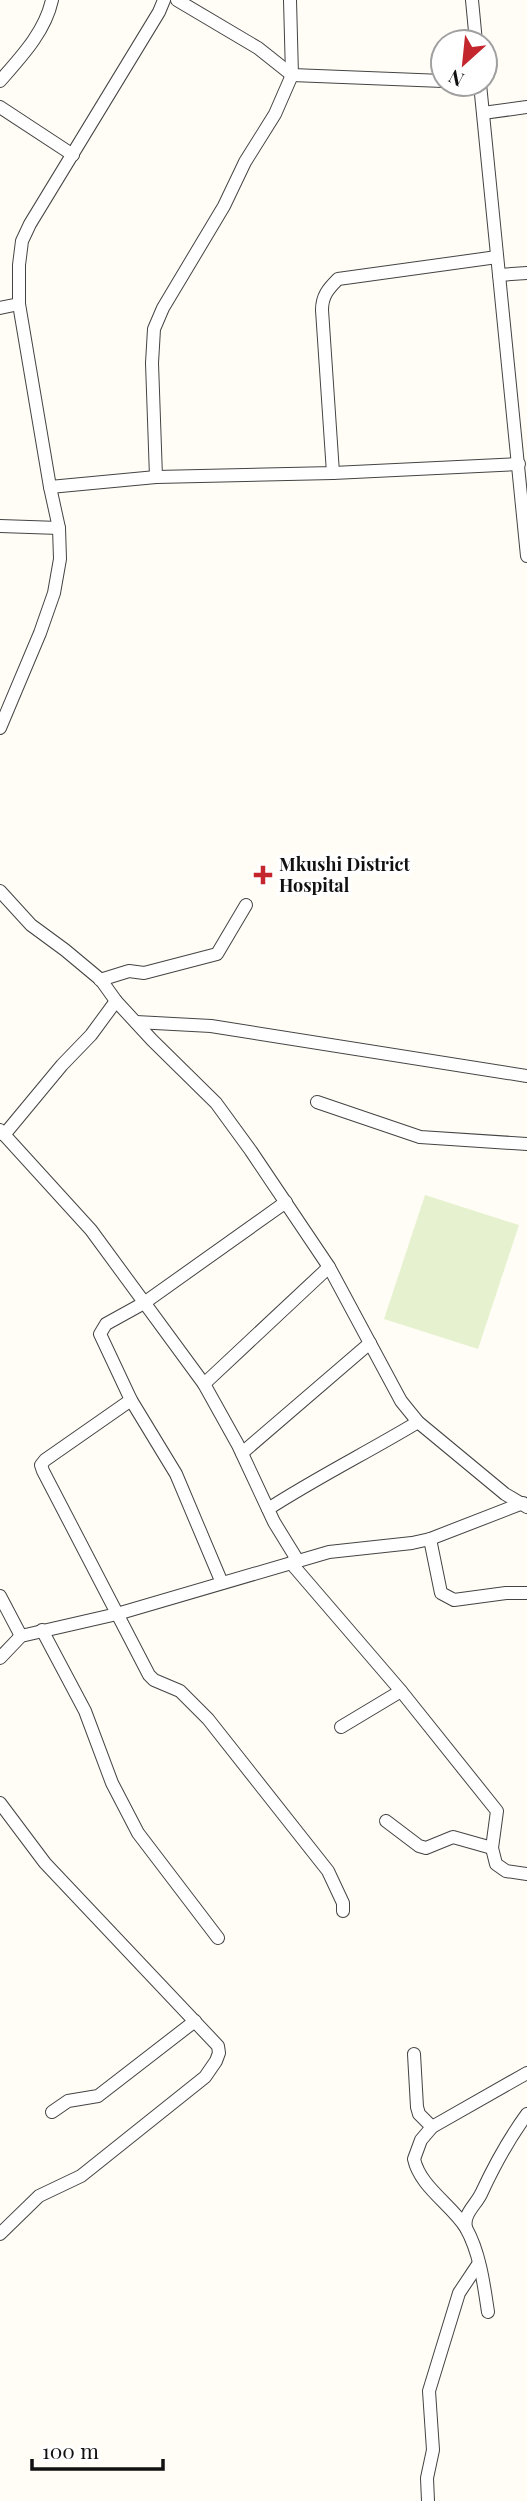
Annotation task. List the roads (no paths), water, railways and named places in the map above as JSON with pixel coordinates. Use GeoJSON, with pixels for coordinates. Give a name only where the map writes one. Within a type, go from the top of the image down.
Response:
{"type":"FeatureCollection","features":[{"type":"Feature","properties":{"kind":"street"},"geometry":{"type":"LineString","coordinates":[[0,81],[25,52],[48,18],[52,0]]}},
{"type":"Feature","properties":{"kind":"street"},"geometry":{"type":"LineString","coordinates":[[0,728],[40,633],[54,593],[60,559],[59,528],[19,304],[22,241],[164,0]]}},
{"type":"Feature","properties":{"kind":"street"},"geometry":{"type":"LineString","coordinates":[[177,0],[258,48],[292,75],[429,80]]}},
{"type":"Feature","properties":{"kind":"street"},"geometry":{"type":"LineString","coordinates":[[156,477],[152,363],[154,329],[163,308],[224,206],[245,162],[275,114],[292,75],[290,0]]}},
{"type":"Feature","properties":{"kind":"street"},"geometry":{"type":"LineString","coordinates":[[472,0],[475,28]]}},
{"type":"Feature","properties":{"kind":"street"},"geometry":{"type":"LineString","coordinates":[[481,98],[519,464],[524,478],[527,556]]}},
{"type":"Feature","properties":{"kind":"street"},"geometry":{"type":"LineString","coordinates":[[0,107],[74,155]]}},
{"type":"Feature","properties":{"kind":"street"},"geometry":{"type":"LineString","coordinates":[[483,113],[527,107]]}},
{"type":"Feature","properties":{"kind":"street"},"geometry":{"type":"LineString","coordinates":[[333,473],[322,310],[322,300],[327,289],[338,279],[497,257]]}},
{"type":"Feature","properties":{"kind":"street"},"geometry":{"type":"LineString","coordinates":[[499,275],[527,273]]}},
{"type":"Feature","properties":{"kind":"street"},"geometry":{"type":"LineString","coordinates":[[0,308],[19,304]]}},
{"type":"Feature","properties":{"kind":"street"},"geometry":{"type":"LineString","coordinates":[[50,487],[156,477],[333,473],[519,464]]}},
{"type":"Feature","properties":{"kind":"street"},"geometry":{"type":"LineString","coordinates":[[0,526],[59,528]]}},
{"type":"Feature","properties":{"kind":"street"},"geometry":{"type":"LineString","coordinates":[[0,891],[31,925],[85,965],[116,1001],[216,1103],[329,1267],[401,1401],[418,1422],[505,1494],[525,1504]]}},
{"type":"Feature","properties":{"kind":"street"},"geometry":{"type":"LineString","coordinates":[[100,980],[129,971],[144,973],[216,954],[246,905]]}},
{"type":"Feature","properties":{"kind":"street"},"geometry":{"type":"LineString","coordinates":[[116,1001],[91,1035],[2,1133],[90,1230],[204,1384],[242,1453],[295,1562],[497,1811],[492,1848],[498,1867],[527,1874]]}},
{"type":"Feature","properties":{"kind":"street"},"geometry":{"type":"LineString","coordinates":[[136,1022],[211,1026],[527,1076]]}},
{"type":"Feature","properties":{"kind":"street"},"geometry":{"type":"LineString","coordinates":[[317,1102],[421,1136],[527,1144]]}},
{"type":"Feature","properties":{"kind":"street"},"geometry":{"type":"LineString","coordinates":[[222,1583],[176,1474],[131,1400],[100,1334],[106,1324],[144,1303],[286,1202]]}},
{"type":"Feature","properties":{"kind":"street"},"geometry":{"type":"LineString","coordinates":[[204,1384],[329,1267]]}},
{"type":"Feature","properties":{"kind":"street"},"geometry":{"type":"LineString","coordinates":[[242,1453],[370,1343]]}},
{"type":"Feature","properties":{"kind":"street"},"geometry":{"type":"LineString","coordinates":[[131,1400],[41,1465],[149,1675],[154,1680],[180,1691],[208,1719],[328,1871],[343,1903],[343,1911]]}},
{"type":"Feature","properties":{"kind":"street"},"geometry":{"type":"LineString","coordinates":[[268,1509],[316,1478],[363,1455],[418,1422]]}},
{"type":"Feature","properties":{"kind":"street"},"geometry":{"type":"LineString","coordinates":[[0,1658],[21,1636],[117,1614],[329,1552],[430,1539],[525,1504]]}},
{"type":"Feature","properties":{"kind":"street"},"geometry":{"type":"LineString","coordinates":[[430,1539],[441,1593],[446,1598],[454,1600],[506,1593],[527,1594]]}},
{"type":"Feature","properties":{"kind":"street"},"geometry":{"type":"LineString","coordinates":[[0,1595],[21,1636]]}},
{"type":"Feature","properties":{"kind":"street"},"geometry":{"type":"LineString","coordinates":[[42,1630],[85,1710],[112,1783],[138,1833],[218,1938]]}},
{"type":"Feature","properties":{"kind":"street"},"geometry":{"type":"LineString","coordinates":[[341,1727],[401,1691]]}},
{"type":"Feature","properties":{"kind":"street"},"geometry":{"type":"LineString","coordinates":[[0,1803],[45,1863],[218,2046],[219,2053],[205,2077],[81,2176],[39,2196],[0,2234]]}},
{"type":"Feature","properties":{"kind":"street"},"geometry":{"type":"LineString","coordinates":[[386,1821],[418,1846],[426,1849],[453,1837],[492,1848]]}},
{"type":"Feature","properties":{"kind":"street"},"geometry":{"type":"LineString","coordinates":[[52,2112],[68,2101],[98,2096],[195,2021]]}},
{"type":"Feature","properties":{"kind":"street"},"geometry":{"type":"LineString","coordinates":[[414,2054],[417,2106],[419,2114],[432,2127]]}},
{"type":"Feature","properties":{"kind":"street"},"geometry":{"type":"LineString","coordinates":[[488,2312],[479,2263],[466,2228],[416,2166],[416,2151],[432,2127],[527,2073]]}},
{"type":"Feature","properties":{"kind":"street"},"geometry":{"type":"LineString","coordinates":[[466,2228],[467,2215],[477,2201],[493,2165],[527,2114]]}},
{"type":"Feature","properties":{"kind":"street"},"geometry":{"type":"LineString","coordinates":[[428,2501],[427,2478],[433,2450],[429,2391],[459,2293],[479,2263]]}},
{"type":"Feature","properties":{"kind":"place","name":"Mkushi District Hospital"},"geometry":{"type":"Point","coordinates":[263,875]}}]}
